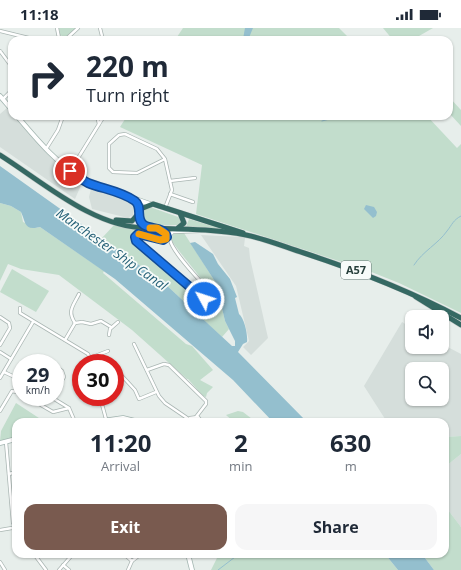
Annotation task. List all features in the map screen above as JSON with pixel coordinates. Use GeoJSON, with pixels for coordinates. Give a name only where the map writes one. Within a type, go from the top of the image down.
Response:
{"type":"FeatureCollection","features":[{"type":"Feature","properties":{"kind":"highway","name":"A57"},"geometry":{"type":"LineString","coordinates":[[0,155],[71,203],[103,218],[128,226],[175,230],[207,230],[245,235],[357,270],[386,282],[416,296],[461,325]]}},
{"type":"Feature","properties":{"kind":"highway","name":"A57"},"geometry":{"type":"LineString","coordinates":[[103,218],[129,222],[135,219],[143,208],[150,204],[239,231],[245,235]]}},
{"type":"Feature","properties":{"kind":"highway"},"geometry":{"type":"LineString","coordinates":[[139,213],[141,222],[150,228]]}},
{"type":"Feature","properties":{"kind":"highway"},"geometry":{"type":"LineString","coordinates":[[175,230],[184,222],[180,213]]}},
{"type":"Feature","properties":{"kind":"highway","name":"A57"},"geometry":{"type":"LineString","coordinates":[[416,296],[424,298],[461,318]]}},
{"type":"Feature","properties":{"kind":"main road"},"geometry":{"type":"LineString","coordinates":[[1,97],[8,105]]}},
{"type":"Feature","properties":{"kind":"main road"},"geometry":{"type":"LineString","coordinates":[[20,120],[46,150],[70,171],[87,182],[150,204]]}},
{"type":"Feature","properties":{"kind":"main road"},"geometry":{"type":"LineString","coordinates":[[126,196],[138,204],[139,213]]}},
{"type":"Feature","properties":{"kind":"main road"},"geometry":{"type":"LineString","coordinates":[[0,443],[12,440]]}},
{"type":"Feature","properties":{"kind":"main road"},"geometry":{"type":"LineString","coordinates":[[189,558],[192,570]]}},
{"type":"Feature","properties":{"kind":"street"},"geometry":{"type":"LineString","coordinates":[[69,36],[78,28]]}},
{"type":"Feature","properties":{"kind":"street"},"geometry":{"type":"LineString","coordinates":[[0,31],[21,36]]}},
{"type":"Feature","properties":{"kind":"street"},"geometry":{"type":"LineString","coordinates":[[0,51],[8,62]]}},
{"type":"Feature","properties":{"kind":"street"},"geometry":{"type":"LineString","coordinates":[[46,150],[58,130],[62,120]]}},
{"type":"Feature","properties":{"kind":"street"},"geometry":{"type":"LineString","coordinates":[[98,120],[99,124]]}},
{"type":"Feature","properties":{"kind":"street"},"geometry":{"type":"LineString","coordinates":[[70,171],[102,120]]}},
{"type":"Feature","properties":{"kind":"street"},"geometry":{"type":"LineString","coordinates":[[165,158],[137,173],[113,172],[108,168],[109,144],[119,135],[125,134],[157,149],[165,158],[172,190],[165,208]]}},
{"type":"Feature","properties":{"kind":"street"},"geometry":{"type":"LineString","coordinates":[[170,181],[195,178]]}},
{"type":"Feature","properties":{"kind":"street"},"geometry":{"type":"LineString","coordinates":[[170,194],[193,202]]}},
{"type":"Feature","properties":{"kind":"street"},"geometry":{"type":"LineString","coordinates":[[157,228],[166,234],[168,240],[182,259],[208,290],[210,296],[209,299],[204,299],[136,241],[135,237],[141,234],[160,240],[168,240]]}},
{"type":"Feature","properties":{"kind":"street"},"geometry":{"type":"LineString","coordinates":[[168,240],[175,230]]}},
{"type":"Feature","properties":{"kind":"street"},"geometry":{"type":"LineString","coordinates":[[75,323],[70,312],[72,304],[78,299],[79,294]]}},
{"type":"Feature","properties":{"kind":"street"},"geometry":{"type":"LineString","coordinates":[[20,308],[20,313],[33,322],[88,354]]}},
{"type":"Feature","properties":{"kind":"street"},"geometry":{"type":"LineString","coordinates":[[0,317],[9,323],[10,328],[0,345]]}},
{"type":"Feature","properties":{"kind":"street"},"geometry":{"type":"LineString","coordinates":[[75,323],[80,322],[91,324],[101,321],[111,327]]}},
{"type":"Feature","properties":{"kind":"street"},"geometry":{"type":"LineString","coordinates":[[0,378],[33,322]]}},
{"type":"Feature","properties":{"kind":"street"},"geometry":{"type":"LineString","coordinates":[[109,335],[108,331],[118,322]]}},
{"type":"Feature","properties":{"kind":"street"},"geometry":{"type":"LineString","coordinates":[[65,340],[75,323]]}},
{"type":"Feature","properties":{"kind":"street"},"geometry":{"type":"LineString","coordinates":[[134,344],[156,392],[165,403],[190,418],[196,417],[206,404],[206,401],[168,365],[164,364],[147,370]]}},
{"type":"Feature","properties":{"kind":"street"},"geometry":{"type":"LineString","coordinates":[[100,354],[108,351]]}},
{"type":"Feature","properties":{"kind":"street"},"geometry":{"type":"LineString","coordinates":[[0,352],[11,359]]}},
{"type":"Feature","properties":{"kind":"street"},"geometry":{"type":"LineString","coordinates":[[4,372],[12,376]]}},
{"type":"Feature","properties":{"kind":"street"},"geometry":{"type":"LineString","coordinates":[[124,378],[135,390],[139,399],[156,392]]}},
{"type":"Feature","properties":{"kind":"street"},"geometry":{"type":"LineString","coordinates":[[0,411],[12,390]]}},
{"type":"Feature","properties":{"kind":"street"},"geometry":{"type":"LineString","coordinates":[[64,405],[69,408],[73,418]]}},
{"type":"Feature","properties":{"kind":"street"},"geometry":{"type":"LineString","coordinates":[[43,406],[53,412],[69,408]]}},
{"type":"Feature","properties":{"kind":"street"},"geometry":{"type":"LineString","coordinates":[[102,406],[105,418]]}},
{"type":"Feature","properties":{"kind":"street"},"geometry":{"type":"LineString","coordinates":[[6,442],[12,500]]}},
{"type":"Feature","properties":{"kind":"street"},"geometry":{"type":"LineString","coordinates":[[0,530],[12,528]]}},
{"type":"Feature","properties":{"kind":"street"},"geometry":{"type":"LineString","coordinates":[[37,558],[46,570]]}},
{"type":"Feature","properties":{"kind":"street"},"geometry":{"type":"LineString","coordinates":[[59,570],[69,558]]}},
{"type":"Feature","properties":{"kind":"street"},"geometry":{"type":"LineString","coordinates":[[129,558],[132,561]]}},
{"type":"Feature","properties":{"kind":"street"},"geometry":{"type":"LineString","coordinates":[[128,568],[136,558]]}},
{"type":"Feature","properties":{"kind":"street"},"geometry":{"type":"LineString","coordinates":[[0,562],[5,570]]}},
{"type":"Feature","properties":{"kind":"street"},"geometry":{"type":"LineString","coordinates":[[63,565],[70,570]]}},
{"type":"Feature","properties":{"kind":"shaded area"},"geometry":{"type":"Polygon","coordinates":[[[7,108],[8,120],[18,120],[46,152],[82,183],[75,199],[0,147],[0,114],[7,108]]]}},
{"type":"Feature","properties":{"kind":"shaded area"},"geometry":{"type":"Polygon","coordinates":[[[91,189],[130,201],[135,206],[133,215],[128,218],[92,209],[89,197],[91,189]]]}},
{"type":"Feature","properties":{"kind":"shaded area"},"geometry":{"type":"Polygon","coordinates":[[[201,235],[245,238],[244,246],[249,248],[268,338],[251,355],[243,347],[249,341],[236,286],[201,235]]]}},
{"type":"Feature","properties":{"kind":"shaded area"},"geometry":{"type":"Polygon","coordinates":[[[402,322],[405,324],[405,354],[449,354],[449,348],[461,354],[461,436],[449,437],[449,418],[384,418],[364,386],[402,322]]]}},
{"type":"Feature","properties":{"kind":"shaded area"},"geometry":{"type":"Polygon","coordinates":[[[461,454],[461,527],[449,511],[449,464],[461,454]]]}},
{"type":"Feature","properties":{"kind":"green space"},"geometry":{"type":"Polygon","coordinates":[[[59,28],[76,28],[68,36],[60,35],[59,28]]]}},
{"type":"Feature","properties":{"kind":"green space"},"geometry":{"type":"Polygon","coordinates":[[[183,28],[339,28],[347,36],[178,36],[183,28]]]}},
{"type":"Feature","properties":{"kind":"green space"},"geometry":{"type":"Polygon","coordinates":[[[383,28],[433,28],[419,36],[390,36],[383,28]]]}},
{"type":"Feature","properties":{"kind":"green space"},"geometry":{"type":"Polygon","coordinates":[[[453,101],[461,110],[461,126],[453,117],[453,101]]]}},
{"type":"Feature","properties":{"kind":"green space"},"geometry":{"type":"Polygon","coordinates":[[[124,120],[431,120],[457,148],[461,144],[461,313],[399,283],[369,271],[196,214],[202,165],[120,127],[124,120]]]}},
{"type":"Feature","properties":{"kind":"green space"},"geometry":{"type":"Polygon","coordinates":[[[0,203],[11,206],[21,212],[23,222],[37,228],[40,227],[104,271],[103,273],[186,344],[192,346],[213,370],[200,380],[213,387],[207,393],[206,397],[203,396],[188,379],[132,330],[59,275],[21,269],[8,264],[0,281],[0,203]]]}},
{"type":"Feature","properties":{"kind":"green space"},"geometry":{"type":"Polygon","coordinates":[[[150,207],[181,218],[182,221],[180,225],[149,225],[143,222],[143,213],[150,207]]]}},
{"type":"Feature","properties":{"kind":"green space"},"geometry":{"type":"Polygon","coordinates":[[[189,219],[222,229],[223,230],[186,227],[189,219]]]}},
{"type":"Feature","properties":{"kind":"green space"},"geometry":{"type":"Polygon","coordinates":[[[115,224],[162,232],[165,235],[165,238],[137,232],[133,234],[132,238],[205,300],[208,300],[211,297],[206,285],[171,239],[174,233],[184,233],[216,283],[225,321],[229,329],[222,337],[163,282],[102,238],[115,224]]]}},
{"type":"Feature","properties":{"kind":"green space"},"geometry":{"type":"Polygon","coordinates":[[[12,269],[49,291],[36,312],[0,292],[12,269]]]}},
{"type":"Feature","properties":{"kind":"green space"},"geometry":{"type":"Polygon","coordinates":[[[14,406],[21,406],[39,418],[12,418],[12,438],[0,441],[1,431],[14,406]]]}},
{"type":"Feature","properties":{"kind":"green space"},"geometry":{"type":"Polygon","coordinates":[[[238,411],[243,412],[251,418],[229,418],[226,415],[238,411]]]}},
{"type":"Feature","properties":{"kind":"green space"},"geometry":{"type":"Polygon","coordinates":[[[461,436],[461,454],[449,464],[449,437],[461,436]]]}},
{"type":"Feature","properties":{"kind":"green space"},"geometry":{"type":"Polygon","coordinates":[[[449,511],[461,527],[461,570],[434,570],[425,558],[449,558],[449,511]]]}},
{"type":"Feature","properties":{"kind":"green space"},"geometry":{"type":"Polygon","coordinates":[[[217,558],[388,558],[398,570],[211,570],[217,558]]]}},
{"type":"Feature","properties":{"kind":"water"},"geometry":{"type":"Polygon","coordinates":[[[245,28],[253,28],[250,36],[244,36],[245,28]]]}},
{"type":"Feature","properties":{"kind":"water","name":"Manchester Ship Canal"},"geometry":{"type":"Polygon","coordinates":[[[0,166],[163,282],[232,346],[235,346],[235,341],[225,321],[216,283],[190,243],[195,242],[213,254],[218,264],[230,279],[237,297],[235,298],[239,314],[245,326],[247,342],[243,344],[238,352],[303,418],[269,418],[233,380],[115,279],[40,227],[28,227],[21,212],[11,206],[0,203],[0,166]]]}},
{"type":"Feature","properties":{"kind":"water"},"geometry":{"type":"Polygon","coordinates":[[[366,205],[374,207],[377,212],[376,216],[373,218],[364,209],[366,205]]]}},
{"type":"Feature","properties":{"kind":"water"},"geometry":{"type":"Polygon","coordinates":[[[388,558],[425,558],[434,570],[398,570],[388,558]]]}},
{"type":"Feature","properties":{"kind":"waterway"},"geometry":{"type":"LineString","coordinates":[[414,265],[443,236],[454,221],[461,216]]}},
{"type":"Feature","properties":{"kind":"waterway"},"geometry":{"type":"LineString","coordinates":[[218,570],[234,558]]}},
{"type":"Feature","properties":{"kind":"slow traffic"},"geometry":{"type":"LineString","coordinates":[[139,234],[160,240],[166,239],[166,234],[162,231],[157,228],[150,228]]}},
{"type":"Feature","properties":{"kind":"route"},"geometry":{"type":"LineString","coordinates":[[70,171],[87,182],[126,196],[136,202],[139,206],[140,220],[142,224],[150,228],[157,228],[166,234],[167,237],[165,240],[160,240],[138,234],[135,236],[136,241],[204,299]]}}]}
